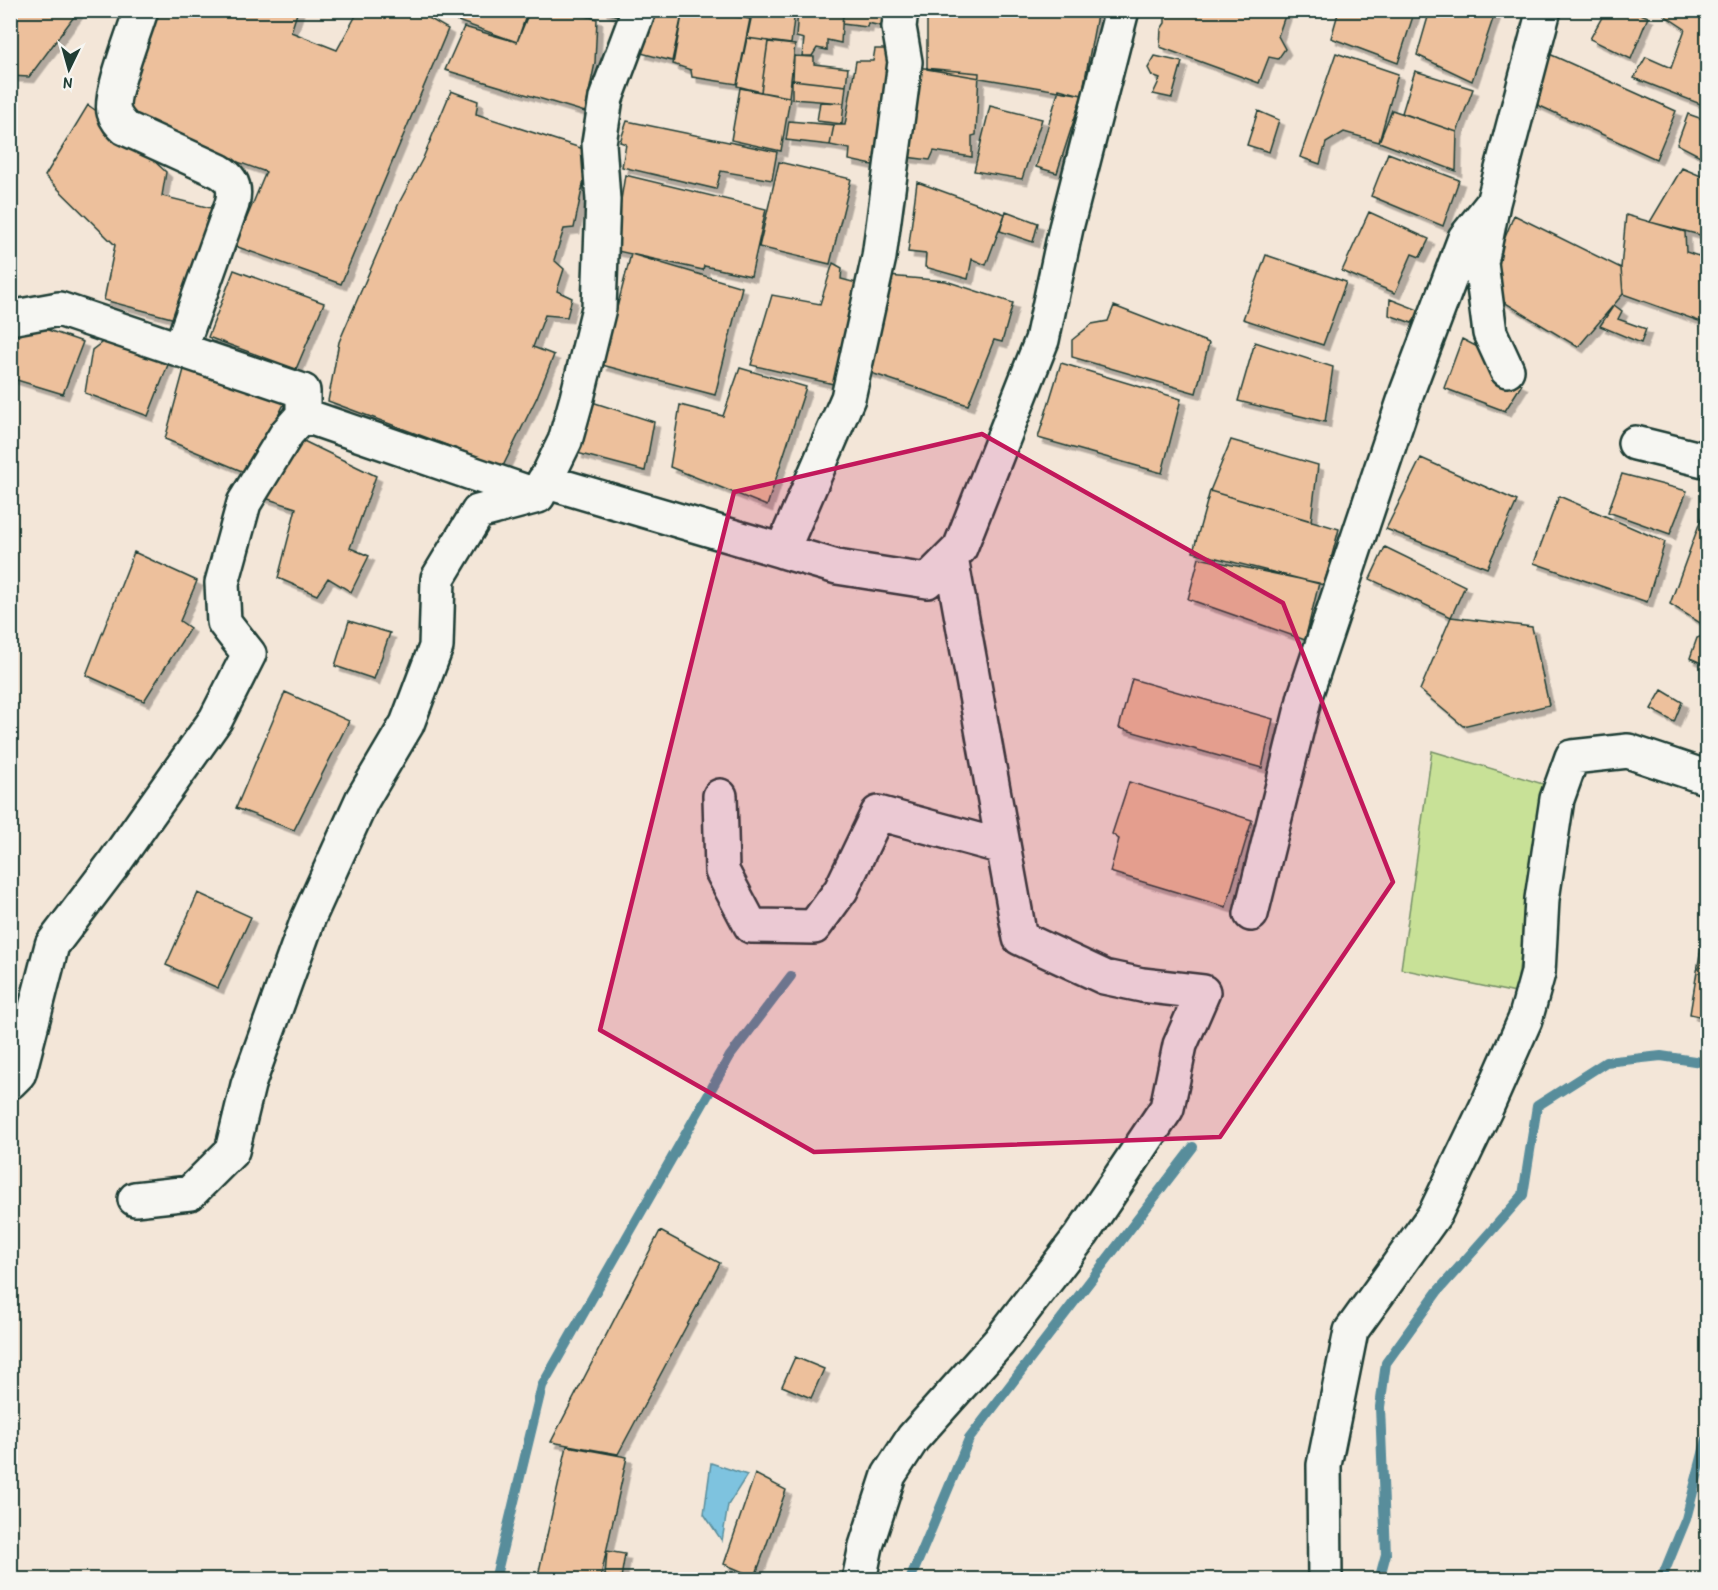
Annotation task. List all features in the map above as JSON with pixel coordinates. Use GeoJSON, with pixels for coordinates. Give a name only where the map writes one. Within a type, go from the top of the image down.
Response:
{"type":"FeatureCollection","features":[{"type":"Feature","properties":{"kind":"street"},"geometry":{"type":"LineString","coordinates":[[141,10],[115,94],[114,113],[118,121],[125,128],[219,171],[231,181],[234,188],[232,204],[180,350]]}},
{"type":"Feature","properties":{"kind":"street"},"geometry":{"type":"LineString","coordinates":[[135,1199],[190,1193],[232,1151],[248,1085],[308,919],[362,800],[407,724],[436,647],[438,578],[478,512],[541,489],[565,441],[599,308],[603,200],[599,143],[606,98],[639,10]]}},
{"type":"Feature","properties":{"kind":"street"},"geometry":{"type":"LineString","coordinates":[[782,551],[851,387],[879,257],[902,85],[905,62],[899,27],[901,10]]}},
{"type":"Feature","properties":{"kind":"street"},"geometry":{"type":"LineString","coordinates":[[303,415],[541,489],[837,567],[927,581],[960,548],[1042,340],[1066,228],[1122,10]]}},
{"type":"Feature","properties":{"kind":"street"},"geometry":{"type":"LineString","coordinates":[[1507,370],[1490,333],[1481,263],[1493,203],[1544,10]]}},
{"type":"Feature","properties":{"kind":"street"},"geometry":{"type":"LineString","coordinates":[[1251,914],[1305,696],[1404,403],[1465,238],[1493,203]]}},
{"type":"Feature","properties":{"kind":"street"},"geometry":{"type":"LineString","coordinates":[[10,318],[59,309],[303,391],[303,415],[287,432],[243,503],[222,583],[224,621],[249,654],[216,719],[112,866],[52,945],[19,1073],[10,1082]]}},
{"type":"Feature","properties":{"kind":"street"},"geometry":{"type":"LineString","coordinates":[[1635,443],[1707,461]]}},
{"type":"Feature","properties":{"kind":"street"},"geometry":{"type":"LineString","coordinates":[[859,1580],[866,1546],[889,1475],[913,1438],[999,1342],[1075,1243],[1167,1108],[1180,1045],[1203,992],[1142,985],[1104,977],[1020,938],[951,558]]}},
{"type":"Feature","properties":{"kind":"street"},"geometry":{"type":"LineString","coordinates":[[1325,1580],[1324,1465],[1351,1331],[1436,1214],[1525,1020],[1538,973],[1542,899],[1557,799],[1572,757],[1628,751],[1707,778]]}},
{"type":"Feature","properties":{"kind":"street"},"geometry":{"type":"LineString","coordinates":[[720,796],[722,871],[751,926],[814,927],[841,890],[878,813],[1003,847]]}},
{"type":"Feature","properties":{"kind":"highlighted area"},"geometry":{"type":"Polygon","coordinates":[[[982,434],[1283,603],[1393,882],[1220,1137],[814,1152],[600,1030],[734,492],[982,434]]]}},
{"type":"Feature","properties":{"kind":"green space"},"geometry":{"type":"Polygon","coordinates":[[[1432,751],[1543,784],[1516,993],[1401,969],[1432,751]]]}},
{"type":"Feature","properties":{"kind":"water"},"geometry":{"type":"Polygon","coordinates":[[[711,1463],[747,1475],[728,1505],[722,1541],[704,1514],[711,1463]]]}},
{"type":"Feature","properties":{"kind":"building"},"geometry":{"type":"Polygon","coordinates":[[[10,10],[79,10],[29,77],[10,76],[10,10]]]}},
{"type":"Feature","properties":{"kind":"building"},"geometry":{"type":"Polygon","coordinates":[[[156,10],[298,10],[291,32],[337,50],[359,10],[415,10],[448,29],[341,284],[235,246],[266,172],[121,120],[156,10]]]}},
{"type":"Feature","properties":{"kind":"building"},"geometry":{"type":"Polygon","coordinates":[[[457,10],[530,10],[517,42],[455,20],[457,10]]]}},
{"type":"Feature","properties":{"kind":"building"},"geometry":{"type":"Polygon","coordinates":[[[528,10],[564,10],[597,19],[595,63],[585,112],[445,70],[464,27],[517,42],[528,10]]]}},
{"type":"Feature","properties":{"kind":"building"},"geometry":{"type":"Polygon","coordinates":[[[601,10],[618,10],[617,16],[601,10]]]}},
{"type":"Feature","properties":{"kind":"building"},"geometry":{"type":"Polygon","coordinates":[[[650,10],[683,10],[672,61],[641,53],[650,10]]]}},
{"type":"Feature","properties":{"kind":"building"},"geometry":{"type":"Polygon","coordinates":[[[683,10],[699,10],[750,19],[737,84],[692,77],[691,70],[673,64],[683,10]]]}},
{"type":"Feature","properties":{"kind":"building"},"geometry":{"type":"Polygon","coordinates":[[[700,10],[795,10],[791,44],[747,38],[751,19],[700,10]]]}},
{"type":"Feature","properties":{"kind":"building"},"geometry":{"type":"Polygon","coordinates":[[[798,10],[843,10],[841,43],[827,40],[827,50],[817,48],[812,56],[802,56],[804,39],[796,37],[798,10]]]}},
{"type":"Feature","properties":{"kind":"building"},"geometry":{"type":"Polygon","coordinates":[[[844,10],[866,10],[885,14],[881,26],[868,23],[867,27],[842,24],[844,10]]]}},
{"type":"Feature","properties":{"kind":"building"},"geometry":{"type":"Polygon","coordinates":[[[927,10],[1098,10],[1082,95],[927,69],[927,10]]]}},
{"type":"Feature","properties":{"kind":"building"},"geometry":{"type":"Polygon","coordinates":[[[1165,10],[1287,10],[1278,36],[1285,49],[1278,59],[1269,57],[1259,83],[1160,47],[1165,10]]]}},
{"type":"Feature","properties":{"kind":"building"},"geometry":{"type":"Polygon","coordinates":[[[1339,10],[1415,10],[1398,63],[1331,38],[1339,10]]]}},
{"type":"Feature","properties":{"kind":"building"},"geometry":{"type":"Polygon","coordinates":[[[1430,10],[1496,10],[1472,81],[1417,55],[1430,10]]]}},
{"type":"Feature","properties":{"kind":"building"},"geometry":{"type":"Polygon","coordinates":[[[1606,10],[1631,10],[1648,17],[1631,59],[1590,39],[1606,10]]]}},
{"type":"Feature","properties":{"kind":"building"},"geometry":{"type":"Polygon","coordinates":[[[1665,10],[1701,10],[1708,14],[1708,107],[1634,78],[1646,57],[1671,68],[1685,29],[1664,15],[1665,10]]]}},
{"type":"Feature","properties":{"kind":"building"},"geometry":{"type":"Polygon","coordinates":[[[747,38],[768,41],[761,92],[737,86],[747,38]]]}},
{"type":"Feature","properties":{"kind":"building"},"geometry":{"type":"Polygon","coordinates":[[[768,42],[795,45],[789,97],[761,92],[768,42]]]}},
{"type":"Feature","properties":{"kind":"building"},"geometry":{"type":"Polygon","coordinates":[[[875,49],[896,49],[882,167],[849,160],[850,149],[830,145],[834,125],[845,125],[856,61],[873,61],[875,49]]]}},
{"type":"Feature","properties":{"kind":"building"},"geometry":{"type":"Polygon","coordinates":[[[1545,52],[1676,111],[1656,159],[1529,101],[1545,52]]]}},
{"type":"Feature","properties":{"kind":"building"},"geometry":{"type":"Polygon","coordinates":[[[1336,53],[1398,74],[1379,142],[1344,132],[1326,143],[1320,164],[1300,157],[1336,53]]]}},
{"type":"Feature","properties":{"kind":"building"},"geometry":{"type":"Polygon","coordinates":[[[794,56],[814,57],[814,64],[848,68],[846,86],[793,80],[794,56]]]}},
{"type":"Feature","properties":{"kind":"building"},"geometry":{"type":"Polygon","coordinates":[[[1155,56],[1182,62],[1172,98],[1153,94],[1160,79],[1152,76],[1148,68],[1155,56]]]}},
{"type":"Feature","properties":{"kind":"building"},"geometry":{"type":"Polygon","coordinates":[[[913,67],[979,73],[976,135],[972,136],[972,157],[934,151],[930,160],[906,157],[913,67]]]}},
{"type":"Feature","properties":{"kind":"building"},"geometry":{"type":"Polygon","coordinates":[[[1415,71],[1473,89],[1457,132],[1402,113],[1415,71]]]}},
{"type":"Feature","properties":{"kind":"building"},"geometry":{"type":"Polygon","coordinates":[[[792,80],[846,86],[844,103],[792,99],[792,80]]]}},
{"type":"Feature","properties":{"kind":"building"},"geometry":{"type":"Polygon","coordinates":[[[740,88],[790,98],[781,151],[731,140],[740,88]]]}},
{"type":"Feature","properties":{"kind":"building"},"geometry":{"type":"Polygon","coordinates":[[[1059,89],[1082,95],[1057,173],[1036,167],[1059,89]]]}},
{"type":"Feature","properties":{"kind":"building"},"geometry":{"type":"Polygon","coordinates":[[[451,91],[478,101],[476,114],[590,151],[574,228],[564,229],[554,260],[564,269],[557,291],[572,298],[567,317],[545,315],[533,347],[554,355],[537,397],[503,466],[328,401],[339,342],[399,203],[423,158],[451,91]]]}},
{"type":"Feature","properties":{"kind":"building"},"geometry":{"type":"Polygon","coordinates":[[[820,102],[844,103],[842,124],[817,121],[820,102]]]}},
{"type":"Feature","properties":{"kind":"building"},"geometry":{"type":"Polygon","coordinates":[[[88,105],[112,122],[166,172],[162,196],[211,208],[179,320],[104,300],[115,245],[45,176],[88,105]]]}},
{"type":"Feature","properties":{"kind":"building"},"geometry":{"type":"Polygon","coordinates":[[[990,106],[1042,119],[1022,179],[974,171],[990,106]]]}},
{"type":"Feature","properties":{"kind":"building"},"geometry":{"type":"Polygon","coordinates":[[[1392,110],[1457,132],[1456,171],[1379,142],[1392,110]]]}},
{"type":"Feature","properties":{"kind":"building"},"geometry":{"type":"Polygon","coordinates":[[[1258,111],[1279,120],[1269,152],[1247,145],[1258,111]]]}},
{"type":"Feature","properties":{"kind":"building"},"geometry":{"type":"Polygon","coordinates":[[[1688,114],[1708,121],[1708,160],[1677,144],[1688,114]]]}},
{"type":"Feature","properties":{"kind":"building"},"geometry":{"type":"Polygon","coordinates":[[[627,121],[777,152],[772,180],[721,171],[716,189],[622,167],[626,144],[620,142],[627,121]]]}},
{"type":"Feature","properties":{"kind":"building"},"geometry":{"type":"Polygon","coordinates":[[[789,121],[834,125],[830,145],[786,140],[789,121]]]}},
{"type":"Feature","properties":{"kind":"building"},"geometry":{"type":"Polygon","coordinates":[[[1388,153],[1459,180],[1443,226],[1371,196],[1388,153]]]}},
{"type":"Feature","properties":{"kind":"building"},"geometry":{"type":"Polygon","coordinates":[[[779,162],[851,179],[830,264],[759,247],[779,162]]]}},
{"type":"Feature","properties":{"kind":"building"},"geometry":{"type":"Polygon","coordinates":[[[1682,168],[1708,179],[1708,237],[1650,222],[1682,168]]]}},
{"type":"Feature","properties":{"kind":"building"},"geometry":{"type":"Polygon","coordinates":[[[625,175],[766,209],[751,276],[704,266],[703,270],[613,250],[625,175]]]}},
{"type":"Feature","properties":{"kind":"building"},"geometry":{"type":"Polygon","coordinates":[[[917,182],[1005,214],[986,265],[972,259],[968,279],[925,267],[926,254],[908,252],[917,182]]]}},
{"type":"Feature","properties":{"kind":"building"},"geometry":{"type":"Polygon","coordinates":[[[1006,211],[1038,223],[1033,242],[1000,231],[1006,211]]]}},
{"type":"Feature","properties":{"kind":"building"},"geometry":{"type":"Polygon","coordinates":[[[1369,212],[1429,239],[1420,257],[1412,254],[1395,293],[1342,271],[1369,212]]]}},
{"type":"Feature","properties":{"kind":"building"},"geometry":{"type":"Polygon","coordinates":[[[1514,215],[1621,268],[1623,294],[1578,347],[1484,290],[1514,215]]]}},
{"type":"Feature","properties":{"kind":"building"},"geometry":{"type":"Polygon","coordinates":[[[1626,215],[1685,232],[1686,252],[1708,259],[1707,324],[1623,294],[1621,268],[1626,215]]]}},
{"type":"Feature","properties":{"kind":"building"},"geometry":{"type":"Polygon","coordinates":[[[631,254],[742,287],[715,395],[602,365],[631,254]]]}},
{"type":"Feature","properties":{"kind":"building"},"geometry":{"type":"Polygon","coordinates":[[[1266,255],[1346,282],[1323,345],[1243,319],[1266,255]]]}},
{"type":"Feature","properties":{"kind":"building"},"geometry":{"type":"Polygon","coordinates":[[[833,263],[842,268],[841,279],[864,285],[838,385],[751,365],[772,295],[820,304],[833,263]]]}},
{"type":"Feature","properties":{"kind":"building"},"geometry":{"type":"Polygon","coordinates":[[[234,270],[324,303],[296,369],[208,337],[234,270]]]}},
{"type":"Feature","properties":{"kind":"building"},"geometry":{"type":"Polygon","coordinates":[[[888,276],[946,281],[1013,303],[1002,342],[994,340],[968,405],[859,369],[888,276]]]}},
{"type":"Feature","properties":{"kind":"building"},"geometry":{"type":"Polygon","coordinates":[[[1390,299],[1421,311],[1412,323],[1389,315],[1390,299]]]}},
{"type":"Feature","properties":{"kind":"building"},"geometry":{"type":"Polygon","coordinates":[[[1614,305],[1622,311],[1618,319],[1646,329],[1641,343],[1600,326],[1614,305]]]}},
{"type":"Feature","properties":{"kind":"building"},"geometry":{"type":"Polygon","coordinates":[[[1114,306],[1209,343],[1196,393],[1072,357],[1072,340],[1092,324],[1108,321],[1114,306]]]}},
{"type":"Feature","properties":{"kind":"building"},"geometry":{"type":"Polygon","coordinates":[[[45,329],[83,342],[63,394],[10,378],[10,334],[45,329]]]}},
{"type":"Feature","properties":{"kind":"building"},"geometry":{"type":"Polygon","coordinates":[[[109,337],[171,357],[148,416],[85,393],[92,350],[109,337]]]}},
{"type":"Feature","properties":{"kind":"building"},"geometry":{"type":"Polygon","coordinates":[[[1462,339],[1503,360],[1498,373],[1522,384],[1505,411],[1444,388],[1462,339]]]}},
{"type":"Feature","properties":{"kind":"building"},"geometry":{"type":"Polygon","coordinates":[[[1255,342],[1333,367],[1325,422],[1238,401],[1255,342]]]}},
{"type":"Feature","properties":{"kind":"building"},"geometry":{"type":"Polygon","coordinates":[[[186,362],[287,398],[249,474],[165,439],[186,362]]]}},
{"type":"Feature","properties":{"kind":"building"},"geometry":{"type":"Polygon","coordinates":[[[1061,363],[1181,399],[1162,473],[1038,438],[1061,363]]]}},
{"type":"Feature","properties":{"kind":"building"},"geometry":{"type":"Polygon","coordinates":[[[740,368],[806,387],[767,506],[670,467],[680,405],[723,416],[740,368]]]}},
{"type":"Feature","properties":{"kind":"building"},"geometry":{"type":"Polygon","coordinates":[[[589,401],[654,422],[645,471],[577,453],[589,401]]]}},
{"type":"Feature","properties":{"kind":"building"},"geometry":{"type":"Polygon","coordinates":[[[287,433],[376,476],[350,548],[369,556],[351,592],[328,578],[317,595],[278,578],[296,508],[262,497],[287,433]]]}},
{"type":"Feature","properties":{"kind":"building"},"geometry":{"type":"Polygon","coordinates":[[[1231,440],[1318,465],[1311,521],[1210,491],[1231,440]]]}},
{"type":"Feature","properties":{"kind":"building"},"geometry":{"type":"Polygon","coordinates":[[[1421,458],[1517,501],[1487,568],[1386,529],[1421,458]]]}},
{"type":"Feature","properties":{"kind":"building"},"geometry":{"type":"Polygon","coordinates":[[[1622,474],[1687,491],[1670,534],[1608,512],[1622,474]]]}},
{"type":"Feature","properties":{"kind":"building"},"geometry":{"type":"Polygon","coordinates":[[[1210,491],[1339,529],[1324,585],[1193,552],[1210,491]]]}},
{"type":"Feature","properties":{"kind":"building"},"geometry":{"type":"Polygon","coordinates":[[[1559,496],[1665,542],[1647,602],[1534,563],[1559,496]]]}},
{"type":"Feature","properties":{"kind":"building"},"geometry":{"type":"Polygon","coordinates":[[[1708,500],[1708,628],[1670,604],[1708,500]]]}},
{"type":"Feature","properties":{"kind":"building"},"geometry":{"type":"Polygon","coordinates":[[[1385,547],[1465,586],[1451,617],[1370,579],[1385,547]]]}},
{"type":"Feature","properties":{"kind":"building"},"geometry":{"type":"Polygon","coordinates":[[[134,552],[197,581],[180,621],[190,628],[144,701],[86,675],[134,552]]]}},
{"type":"Feature","properties":{"kind":"building"},"geometry":{"type":"Polygon","coordinates":[[[1199,558],[1319,583],[1305,640],[1188,599],[1199,558]]]}},
{"type":"Feature","properties":{"kind":"building"},"geometry":{"type":"Polygon","coordinates":[[[1451,617],[1532,627],[1549,705],[1463,726],[1420,690],[1451,617]]]}},
{"type":"Feature","properties":{"kind":"building"},"geometry":{"type":"Polygon","coordinates":[[[349,621],[390,633],[374,679],[335,666],[349,621]]]}},
{"type":"Feature","properties":{"kind":"building"},"geometry":{"type":"Polygon","coordinates":[[[1702,636],[1708,639],[1708,666],[1690,658],[1697,638],[1702,636]]]}},
{"type":"Feature","properties":{"kind":"building"},"geometry":{"type":"Polygon","coordinates":[[[1132,679],[1273,719],[1262,768],[1119,728],[1132,679]]]}},
{"type":"Feature","properties":{"kind":"building"},"geometry":{"type":"Polygon","coordinates":[[[1662,690],[1682,702],[1674,722],[1651,709],[1662,690]]]}},
{"type":"Feature","properties":{"kind":"building"},"geometry":{"type":"Polygon","coordinates":[[[285,692],[349,721],[294,830],[236,808],[285,692]]]}},
{"type":"Feature","properties":{"kind":"building"},"geometry":{"type":"Polygon","coordinates":[[[1708,707],[1708,725],[1700,722],[1708,707]]]}},
{"type":"Feature","properties":{"kind":"building"},"geometry":{"type":"Polygon","coordinates":[[[1129,782],[1252,820],[1226,907],[1110,872],[1119,839],[1112,834],[1129,782]]]}},
{"type":"Feature","properties":{"kind":"building"},"geometry":{"type":"Polygon","coordinates":[[[198,893],[251,917],[218,988],[166,965],[198,893]]]}},
{"type":"Feature","properties":{"kind":"building"},"geometry":{"type":"Polygon","coordinates":[[[1706,917],[1708,917],[1708,1018],[1690,1014],[1706,917]]]}},
{"type":"Feature","properties":{"kind":"building"},"geometry":{"type":"Polygon","coordinates":[[[660,1231],[720,1263],[618,1454],[551,1442],[660,1231]]]}},
{"type":"Feature","properties":{"kind":"building"},"geometry":{"type":"Polygon","coordinates":[[[795,1357],[824,1369],[811,1398],[782,1386],[795,1357]]]}},
{"type":"Feature","properties":{"kind":"building"},"geometry":{"type":"Polygon","coordinates":[[[567,1446],[627,1457],[600,1580],[537,1580],[567,1446]]]}},
{"type":"Feature","properties":{"kind":"building"},"geometry":{"type":"Polygon","coordinates":[[[755,1474],[786,1490],[755,1577],[724,1564],[755,1474]]]}},
{"type":"Feature","properties":{"kind":"building"},"geometry":{"type":"Polygon","coordinates":[[[607,1551],[625,1554],[621,1578],[605,1576],[607,1551]]]}},
{"type":"Feature","properties":{"kind":"waterway"},"geometry":{"type":"LineString","coordinates":[[495,1580],[542,1386],[730,1056],[791,976]]}},
{"type":"Feature","properties":{"kind":"waterway"},"geometry":{"type":"LineString","coordinates":[[1379,1580],[1386,1554],[1380,1407],[1386,1363],[1437,1292],[1523,1195],[1537,1106],[1606,1062],[1661,1056],[1708,1063]]}},
{"type":"Feature","properties":{"kind":"waterway"},"geometry":{"type":"LineString","coordinates":[[910,1580],[969,1439],[1193,1147]]}},
{"type":"Feature","properties":{"kind":"waterway"},"geometry":{"type":"LineString","coordinates":[[1661,1580],[1686,1519],[1708,1434]]}}]}
